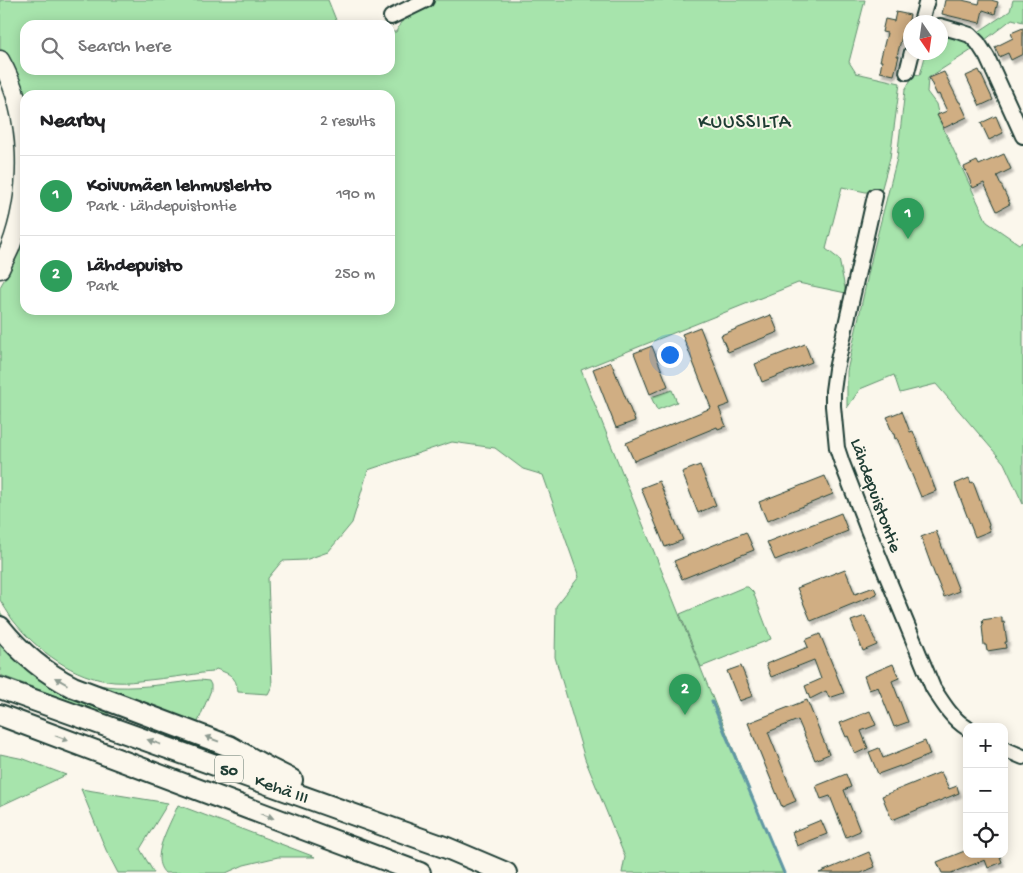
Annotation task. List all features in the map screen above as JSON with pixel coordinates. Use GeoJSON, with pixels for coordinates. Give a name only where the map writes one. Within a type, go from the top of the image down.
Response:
{"type":"FeatureCollection","features":[{"type":"Feature","properties":{"kind":"highway"},"geometry":{"type":"LineString","coordinates":[[0,627],[30,659],[59,680],[229,746],[304,785],[391,817],[447,848]]}},
{"type":"Feature","properties":{"kind":"highway","name":"Kehä III"},"geometry":{"type":"LineString","coordinates":[[4,688],[447,848],[506,873]]}},
{"type":"Feature","properties":{"kind":"highway","name":"Kehä III"},"geometry":{"type":"LineString","coordinates":[[0,715],[420,873]]}},
{"type":"Feature","properties":{"kind":"main road"},"geometry":{"type":"LineString","coordinates":[[0,60],[11,84],[20,117]]}},
{"type":"Feature","properties":{"kind":"main road"},"geometry":{"type":"LineString","coordinates":[[0,269],[10,247],[20,210]]}},
{"type":"Feature","properties":{"kind":"street"},"geometry":{"type":"LineString","coordinates":[[391,17],[426,0]]}},
{"type":"Feature","properties":{"kind":"street"},"geometry":{"type":"LineString","coordinates":[[925,15],[927,0]]}},
{"type":"Feature","properties":{"kind":"street"},"geometry":{"type":"LineString","coordinates":[[948,28],[962,32],[978,43],[987,57],[1023,136]]}},
{"type":"Feature","properties":{"kind":"street"},"geometry":{"type":"LineString","coordinates":[[907,72],[910,60]]}},
{"type":"Feature","properties":{"kind":"street","name":"Lähdepuistontie"},"geometry":{"type":"LineString","coordinates":[[875,196],[836,369],[833,406],[837,448],[868,530],[933,688],[941,701],[963,726]]}},
{"type":"Feature","properties":{"kind":"street"},"geometry":{"type":"LineString","coordinates":[[1008,751],[1023,757]]}},
{"type":"Feature","properties":{"kind":"green space"},"geometry":{"type":"Polygon","coordinates":[[[0,0],[328,0],[336,20],[20,20],[20,75],[395,75],[395,32],[401,22],[422,10],[419,0],[865,0],[849,62],[856,73],[900,83],[890,158],[880,195],[842,187],[826,249],[839,259],[846,293],[798,283],[581,370],[783,873],[622,873],[625,857],[585,759],[555,657],[556,606],[579,577],[543,475],[523,469],[495,448],[452,442],[368,470],[352,523],[328,552],[305,560],[282,561],[268,578],[272,686],[268,694],[238,692],[236,682],[232,676],[216,669],[212,672],[132,682],[114,682],[99,679],[71,669],[57,661],[22,631],[0,600],[0,287],[20,240],[20,315],[395,315],[395,90],[20,90],[20,94],[15,78],[0,48],[0,0]]]}},
{"type":"Feature","properties":{"kind":"green space"},"geometry":{"type":"Polygon","coordinates":[[[1013,0],[1023,0],[1023,22],[1012,19],[985,40],[978,32],[1010,11],[1013,0]]]}},
{"type":"Feature","properties":{"kind":"green space"},"geometry":{"type":"Polygon","coordinates":[[[948,35],[967,41],[975,48],[928,78],[927,92],[936,104],[940,121],[987,222],[1019,244],[1023,242],[1023,504],[1004,463],[936,384],[900,393],[894,375],[860,389],[847,408],[847,371],[873,252],[897,158],[905,90],[914,74],[920,75],[924,60],[948,60],[948,35]]]}},
{"type":"Feature","properties":{"kind":"green space"},"geometry":{"type":"Polygon","coordinates":[[[672,390],[677,402],[657,410],[651,397],[672,390]]]}},
{"type":"Feature","properties":{"kind":"green space"},"geometry":{"type":"Polygon","coordinates":[[[748,587],[753,592],[771,639],[701,667],[680,614],[748,587]]]}},
{"type":"Feature","properties":{"kind":"green space"},"geometry":{"type":"Polygon","coordinates":[[[0,612],[10,626],[35,651],[50,663],[81,680],[98,685],[116,687],[148,686],[200,680],[209,681],[211,690],[196,727],[93,690],[62,674],[39,659],[13,634],[0,618],[0,612]]]}},
{"type":"Feature","properties":{"kind":"green space"},"geometry":{"type":"Polygon","coordinates":[[[0,636],[102,705],[110,716],[0,675],[0,636]]]}},
{"type":"Feature","properties":{"kind":"green space"},"geometry":{"type":"Polygon","coordinates":[[[0,754],[24,759],[66,775],[0,806],[0,754]]]}},
{"type":"Feature","properties":{"kind":"green space"},"geometry":{"type":"Polygon","coordinates":[[[81,789],[168,803],[140,849],[154,873],[118,873],[106,850],[81,789]]]}},
{"type":"Feature","properties":{"kind":"green space"},"geometry":{"type":"Polygon","coordinates":[[[178,805],[315,857],[278,857],[244,865],[226,873],[165,873],[160,864],[160,852],[163,838],[178,805]]]}},
{"type":"Feature","properties":{"kind":"building"},"geometry":{"type":"Polygon","coordinates":[[[945,0],[962,0],[979,4],[980,0],[998,2],[995,14],[983,10],[980,23],[942,14],[945,0]]]}},
{"type":"Feature","properties":{"kind":"building"},"geometry":{"type":"Polygon","coordinates":[[[896,12],[910,15],[903,15],[903,36],[894,75],[880,72],[882,61],[880,61],[887,33],[882,32],[885,19],[894,21],[896,12]]]}},
{"type":"Feature","properties":{"kind":"building"},"geometry":{"type":"Polygon","coordinates":[[[1023,28],[1023,54],[1011,60],[1008,53],[999,57],[995,47],[1013,38],[1011,33],[1023,28]]]}},
{"type":"Feature","properties":{"kind":"building"},"geometry":{"type":"Polygon","coordinates":[[[979,70],[993,100],[980,106],[966,76],[979,70]]]}},
{"type":"Feature","properties":{"kind":"building"},"geometry":{"type":"Polygon","coordinates":[[[944,72],[967,117],[944,128],[937,115],[947,111],[929,78],[944,72]]]}},
{"type":"Feature","properties":{"kind":"building"},"geometry":{"type":"Polygon","coordinates":[[[996,116],[1003,133],[989,140],[981,123],[996,116]]]}},
{"type":"Feature","properties":{"kind":"building"},"geometry":{"type":"Polygon","coordinates":[[[1004,154],[1011,169],[997,176],[1010,204],[997,211],[984,183],[973,188],[964,167],[977,161],[979,165],[1004,154]]]}},
{"type":"Feature","properties":{"kind":"building"},"geometry":{"type":"Polygon","coordinates":[[[771,315],[778,332],[728,352],[721,335],[771,315]]]}},
{"type":"Feature","properties":{"kind":"building"},"geometry":{"type":"Polygon","coordinates":[[[700,327],[730,404],[719,408],[726,426],[718,429],[717,427],[634,461],[626,443],[711,408],[682,334],[700,327]]]}},
{"type":"Feature","properties":{"kind":"building"},"geometry":{"type":"Polygon","coordinates":[[[805,344],[812,362],[762,382],[755,364],[805,344]]]}},
{"type":"Feature","properties":{"kind":"building"},"geometry":{"type":"Polygon","coordinates":[[[652,346],[668,386],[650,394],[634,353],[652,346]]]}},
{"type":"Feature","properties":{"kind":"building"},"geometry":{"type":"Polygon","coordinates":[[[611,362],[635,421],[616,428],[593,369],[611,362]]]}},
{"type":"Feature","properties":{"kind":"building"},"geometry":{"type":"Polygon","coordinates":[[[902,411],[910,432],[913,431],[936,491],[921,497],[897,438],[895,439],[888,422],[887,417],[902,411]]]}},
{"type":"Feature","properties":{"kind":"building"},"geometry":{"type":"Polygon","coordinates":[[[700,465],[716,505],[698,513],[682,472],[700,465]]]}},
{"type":"Feature","properties":{"kind":"building"},"geometry":{"type":"Polygon","coordinates":[[[825,476],[833,494],[767,521],[759,502],[825,476]]]}},
{"type":"Feature","properties":{"kind":"building"},"geometry":{"type":"Polygon","coordinates":[[[969,478],[971,483],[973,482],[990,531],[975,537],[955,484],[969,478]]]}},
{"type":"Feature","properties":{"kind":"building"},"geometry":{"type":"Polygon","coordinates":[[[659,481],[683,540],[665,547],[641,488],[659,481]]]}},
{"type":"Feature","properties":{"kind":"building"},"geometry":{"type":"Polygon","coordinates":[[[841,513],[848,531],[775,560],[767,542],[841,513]]]}},
{"type":"Feature","properties":{"kind":"building"},"geometry":{"type":"Polygon","coordinates":[[[936,531],[959,591],[944,597],[921,537],[936,531]]]}},
{"type":"Feature","properties":{"kind":"building"},"geometry":{"type":"Polygon","coordinates":[[[746,532],[754,550],[682,579],[674,561],[746,532]]]}},
{"type":"Feature","properties":{"kind":"building"},"geometry":{"type":"Polygon","coordinates":[[[845,569],[855,594],[874,587],[877,594],[811,621],[797,588],[845,569]]]}},
{"type":"Feature","properties":{"kind":"building"},"geometry":{"type":"Polygon","coordinates":[[[865,616],[877,645],[863,651],[851,621],[865,616]]]}},
{"type":"Feature","properties":{"kind":"building"},"geometry":{"type":"Polygon","coordinates":[[[1002,617],[1007,642],[1005,642],[1006,648],[987,651],[986,645],[984,645],[982,620],[1002,617]]]}},
{"type":"Feature","properties":{"kind":"building"},"geometry":{"type":"Polygon","coordinates":[[[820,634],[844,693],[829,698],[826,691],[810,699],[805,686],[821,679],[814,660],[771,677],[766,664],[808,647],[805,640],[820,634]]]}},
{"type":"Feature","properties":{"kind":"building"},"geometry":{"type":"Polygon","coordinates":[[[893,664],[899,678],[892,681],[908,722],[894,727],[878,687],[869,690],[864,676],[893,664]]]}},
{"type":"Feature","properties":{"kind":"building"},"geometry":{"type":"Polygon","coordinates":[[[741,666],[753,696],[739,701],[727,671],[741,666]]]}},
{"type":"Feature","properties":{"kind":"building"},"geometry":{"type":"Polygon","coordinates":[[[807,700],[829,754],[815,760],[798,720],[768,732],[796,801],[782,807],[748,723],[807,700]]]}},
{"type":"Feature","properties":{"kind":"building"},"geometry":{"type":"Polygon","coordinates":[[[870,711],[876,725],[861,731],[868,748],[855,754],[848,736],[846,737],[840,723],[870,711]]]}},
{"type":"Feature","properties":{"kind":"building"},"geometry":{"type":"Polygon","coordinates":[[[925,741],[930,755],[878,774],[869,752],[879,748],[883,758],[925,741]]]}},
{"type":"Feature","properties":{"kind":"building"},"geometry":{"type":"Polygon","coordinates":[[[941,772],[949,789],[957,786],[959,793],[892,820],[882,796],[941,772]]]}},
{"type":"Feature","properties":{"kind":"building"},"geometry":{"type":"Polygon","coordinates":[[[846,774],[851,787],[844,790],[860,831],[846,837],[830,796],[821,799],[816,786],[846,774]]]}},
{"type":"Feature","properties":{"kind":"building"},"geometry":{"type":"Polygon","coordinates":[[[821,820],[827,834],[797,846],[792,832],[821,820]]]}},
{"type":"Feature","properties":{"kind":"building"},"geometry":{"type":"Polygon","coordinates":[[[869,852],[875,867],[861,873],[819,873],[869,852]]]}},
{"type":"Feature","properties":{"kind":"building"},"geometry":{"type":"Polygon","coordinates":[[[963,852],[963,858],[1000,858],[1002,862],[988,868],[985,860],[951,873],[942,873],[937,862],[963,852]]]}},
{"type":"Feature","properties":{"kind":"waterway"},"geometry":{"type":"LineString","coordinates":[[712,702],[784,873]]}},
{"type":"Feature","properties":{"kind":"place","name":"Koivumäen lehmuslehto"},"geometry":{"type":"Point","coordinates":[908,239]}},
{"type":"Feature","properties":{"kind":"place","name":"Lähdepuisto"},"geometry":{"type":"Point","coordinates":[685,715]}},
{"type":"Feature","properties":{"kind":"district","name":"KUUSSILTA"},"geometry":{"type":"Point","coordinates":[745,120]}}]}
